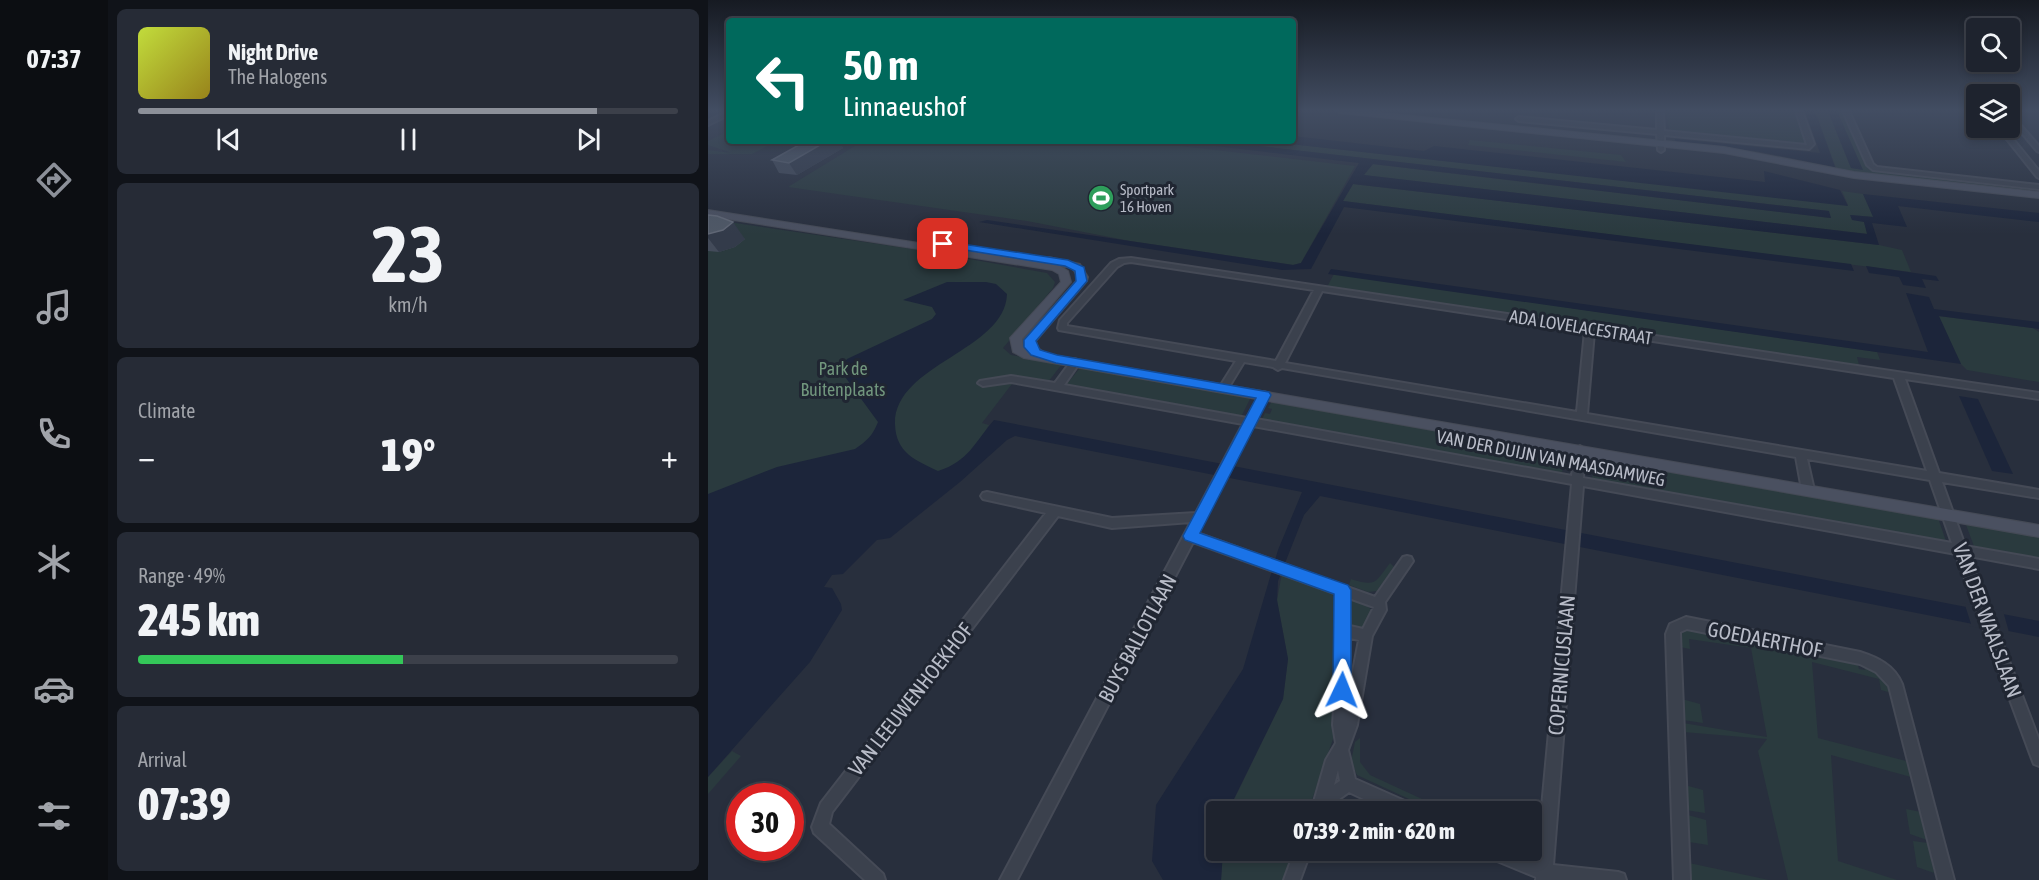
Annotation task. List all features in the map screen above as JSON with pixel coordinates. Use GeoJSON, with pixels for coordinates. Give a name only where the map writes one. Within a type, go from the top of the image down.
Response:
{"type":"FeatureCollection","features":[{"type":"Feature","properties":{"kind":"street"},"geometry":{"type":"LineString","coordinates":[[1699,152],[1743,158],[1845,181],[2039,202]]}},
{"type":"Feature","properties":{"kind":"street"},"geometry":{"type":"LineString","coordinates":[[1730,152],[1854,175],[2039,195]]}},
{"type":"Feature","properties":{"kind":"street"},"geometry":{"type":"LineString","coordinates":[[1864,152],[1870,165],[1875,169],[2039,188]]}},
{"type":"Feature","properties":{"kind":"street"},"geometry":{"type":"LineString","coordinates":[[2020,152],[2039,176]]}},
{"type":"Feature","properties":{"kind":"street","name":"VAN DER DUIJN VAN MAASDAMWEG"},"geometry":{"type":"LineString","coordinates":[[708,211],[1055,267],[1064,273],[1066,282],[1014,342],[1017,349],[1024,354],[2039,531]]}},
{"type":"Feature","properties":{"kind":"street","name":"VAN DER DUIJN VAN MAASDAMWEG"},"geometry":{"type":"LineString","coordinates":[[708,211],[1076,266],[1083,273],[1082,281],[1030,340],[1030,347],[1035,353],[1056,359]]}},
{"type":"Feature","properties":{"kind":"street","name":"ADA LOVELACESTRAAT"},"geometry":{"type":"LineString","coordinates":[[1241,360],[1062,328],[1063,322],[1114,265],[1122,261],[1319,288],[2039,396]]}},
{"type":"Feature","properties":{"kind":"street"},"geometry":{"type":"LineString","coordinates":[[1278,367],[1319,288]]}},
{"type":"Feature","properties":{"kind":"street"},"geometry":{"type":"LineString","coordinates":[[1582,417],[1590,328]]}},
{"type":"Feature","properties":{"kind":"street"},"geometry":{"type":"LineString","coordinates":[[1224,388],[1241,360],[2039,494]]}},
{"type":"Feature","properties":{"kind":"street"},"geometry":{"type":"LineString","coordinates":[[1056,387],[1075,362]]}},
{"type":"Feature","properties":{"kind":"street","name":"VAN DER WAALSLAAN"},"geometry":{"type":"LineString","coordinates":[[1899,374],[1963,550],[1980,604],[2039,759]]}},
{"type":"Feature","properties":{"kind":"street","name":"VAN DER DUIJN VAN MAASDAMWEG"},"geometry":{"type":"LineString","coordinates":[[983,383],[1011,379],[2039,564]]}},
{"type":"Feature","properties":{"kind":"street","name":"BUYS BALLOTLAAN"},"geometry":{"type":"LineString","coordinates":[[1008,880],[1264,395]]}},
{"type":"Feature","properties":{"kind":"street","name":"COPERNICUSLAAN"},"geometry":{"type":"LineString","coordinates":[[1544,876],[1580,450]]}},
{"type":"Feature","properties":{"kind":"street"},"geometry":{"type":"LineString","coordinates":[[1801,454],[1808,490]]}},
{"type":"Feature","properties":{"kind":"street"},"geometry":{"type":"LineString","coordinates":[[987,496],[1112,523],[1201,517]]}},
{"type":"Feature","properties":{"kind":"street","name":"VAN LEEUWENHOEKHOF"},"geometry":{"type":"LineString","coordinates":[[877,880],[820,827],[826,808],[1054,512]]}},
{"type":"Feature","properties":{"kind":"street"},"geometry":{"type":"LineString","coordinates":[[1191,536],[1378,602]]}},
{"type":"Feature","properties":{"kind":"street"},"geometry":{"type":"LineString","coordinates":[[1350,674],[1366,635],[1380,610],[1378,602],[1407,561]]}},
{"type":"Feature","properties":{"kind":"street"},"geometry":{"type":"LineString","coordinates":[[1322,801],[1334,760],[1350,725],[1350,674],[1342,631],[1343,590]]}},
{"type":"Feature","properties":{"kind":"street","name":"GOEDAERTHOF"},"geometry":{"type":"LineString","coordinates":[[1682,880],[1673,634],[1675,628],[1686,623],[1860,658],[1882,667],[1895,684],[1946,880]]}},
{"type":"Feature","properties":{"kind":"street"},"geometry":{"type":"LineString","coordinates":[[1342,631],[1366,635]]}},
{"type":"Feature","properties":{"kind":"street"},"geometry":{"type":"LineString","coordinates":[[1342,746],[1348,784]]}},
{"type":"Feature","properties":{"kind":"street"},"geometry":{"type":"LineString","coordinates":[[1327,801],[1348,784]]}},
{"type":"Feature","properties":{"kind":"street"},"geometry":{"type":"LineString","coordinates":[[1348,784],[1386,801]]}},
{"type":"Feature","properties":{"kind":"street"},"geometry":{"type":"LineString","coordinates":[[1292,880],[1300,861]]}},
{"type":"Feature","properties":{"kind":"street"},"geometry":{"type":"LineString","coordinates":[[1513,861],[1544,876],[1618,880]]}},
{"type":"Feature","properties":{"kind":"green space"},"geometry":{"type":"Polygon","coordinates":[[[708,152],[732,153],[729,152],[756,152],[708,154],[708,152]]]}},
{"type":"Feature","properties":{"kind":"green space","name":"Sportpark 16 Hoven"},"geometry":{"type":"Polygon","coordinates":[[[845,152],[1233,152],[1355,166],[1301,263],[1293,265],[1130,241],[1027,221],[788,187],[845,152]]]}},
{"type":"Feature","properties":{"kind":"green space"},"geometry":{"type":"Polygon","coordinates":[[[1311,152],[1364,152],[1848,205],[1842,191],[1863,194],[1874,217],[1850,215],[1864,222],[1868,234],[1363,175],[1372,164],[1830,218],[1828,211],[1311,152]]]}},
{"type":"Feature","properties":{"kind":"green space"},"geometry":{"type":"Polygon","coordinates":[[[1534,152],[1591,152],[1621,155],[1626,162],[1534,152]]]}},
{"type":"Feature","properties":{"kind":"green space"},"geometry":{"type":"Polygon","coordinates":[[[1830,152],[1845,152],[1851,168],[1862,169],[1855,152],[1860,152],[1866,165],[1873,170],[2027,188],[2031,192],[1837,171],[1830,152]]]}},
{"type":"Feature","properties":{"kind":"green space"},"geometry":{"type":"Polygon","coordinates":[[[1353,184],[1879,245],[1902,250],[1911,272],[1343,201],[1353,184]]]}},
{"type":"Feature","properties":{"kind":"green space","name":"Park de Buitenplaats"},"geometry":{"type":"Polygon","coordinates":[[[708,219],[919,250],[1047,273],[1055,282],[1053,288],[1003,348],[1011,355],[1062,364],[1048,382],[1018,376],[982,423],[989,425],[973,451],[825,576],[708,770],[708,219]]]}},
{"type":"Feature","properties":{"kind":"green space"},"geometry":{"type":"Polygon","coordinates":[[[1334,274],[1877,352],[1880,360],[1857,357],[1859,365],[1327,287],[1334,274]]]}},
{"type":"Feature","properties":{"kind":"green space"},"geometry":{"type":"Polygon","coordinates":[[[1938,316],[2033,328],[2039,332],[2039,382],[1967,370],[1961,364],[1938,316]]]}},
{"type":"Feature","properties":{"kind":"green space"},"geometry":{"type":"Polygon","coordinates":[[[1080,368],[1251,397],[1241,417],[1066,385],[1080,368]]]}},
{"type":"Feature","properties":{"kind":"green space"},"geometry":{"type":"Polygon","coordinates":[[[1272,401],[1564,453],[1562,475],[1261,421],[1265,413],[1270,414],[1272,409],[1268,408],[1272,401]]]}},
{"type":"Feature","properties":{"kind":"green space"},"geometry":{"type":"Polygon","coordinates":[[[1594,458],[1938,518],[1947,544],[1592,481],[1594,458]]]}},
{"type":"Feature","properties":{"kind":"green space"},"geometry":{"type":"Polygon","coordinates":[[[1965,522],[2039,535],[2039,561],[1975,549],[1965,522]]]}},
{"type":"Feature","properties":{"kind":"green space"},"geometry":{"type":"Polygon","coordinates":[[[1390,563],[1394,567],[1377,591],[1368,592],[1349,585],[1351,579],[1366,583],[1374,582],[1390,563]]]}},
{"type":"Feature","properties":{"kind":"green space"},"geometry":{"type":"Polygon","coordinates":[[[1282,573],[1332,594],[1337,603],[1333,739],[1311,801],[1233,801],[1283,699],[1288,659],[1277,600],[1282,573]]]}},
{"type":"Feature","properties":{"kind":"green space"},"geometry":{"type":"Polygon","coordinates":[[[1356,600],[1365,603],[1372,611],[1363,629],[1349,625],[1349,602],[1356,600]]]}},
{"type":"Feature","properties":{"kind":"green space"},"geometry":{"type":"Polygon","coordinates":[[[1687,628],[1858,665],[1859,669],[1865,670],[1864,665],[1885,673],[1892,693],[1881,690],[1879,679],[1812,662],[1818,738],[1906,761],[1911,777],[1831,755],[1838,861],[1897,880],[1788,880],[1758,751],[1767,739],[1683,732],[1683,723],[1767,737],[1751,648],[1689,639],[1690,649],[1680,647],[1679,633],[1687,628]]]}},
{"type":"Feature","properties":{"kind":"green space"},"geometry":{"type":"Polygon","coordinates":[[[1682,699],[1700,704],[1703,723],[1683,720],[1682,699]]]}},
{"type":"Feature","properties":{"kind":"green space"},"geometry":{"type":"Polygon","coordinates":[[[1360,738],[1360,762],[1370,775],[1426,801],[1413,801],[1357,775],[1351,762],[1355,742],[1360,738]]]}},
{"type":"Feature","properties":{"kind":"green space"},"geometry":{"type":"Polygon","coordinates":[[[732,751],[741,756],[708,794],[708,777],[732,751]]]}},
{"type":"Feature","properties":{"kind":"green space"},"geometry":{"type":"Polygon","coordinates":[[[1685,785],[1703,790],[1705,813],[1686,810],[1685,785]]]}},
{"type":"Feature","properties":{"kind":"green space"},"geometry":{"type":"Polygon","coordinates":[[[1906,809],[1921,812],[1927,840],[1910,834],[1906,809]]]}},
{"type":"Feature","properties":{"kind":"green space"},"geometry":{"type":"Polygon","coordinates":[[[1688,815],[1706,820],[1708,845],[1689,842],[1688,815]]]}},
{"type":"Feature","properties":{"kind":"green space"},"geometry":{"type":"Polygon","coordinates":[[[1913,841],[1928,843],[1934,873],[1917,867],[1913,841]]]}},
{"type":"Feature","properties":{"kind":"green space"},"geometry":{"type":"Polygon","coordinates":[[[1222,861],[1291,861],[1284,880],[1221,880],[1222,861]]]}},
{"type":"Feature","properties":{"kind":"green space"},"geometry":{"type":"Polygon","coordinates":[[[1689,863],[1769,880],[1690,880],[1689,863]]]}},
{"type":"Feature","properties":{"kind":"water"},"geometry":{"type":"Polygon","coordinates":[[[1267,152],[1311,152],[1829,211],[1831,218],[1373,164],[1364,175],[1867,234],[1864,222],[1852,220],[1850,215],[1873,217],[1863,194],[2039,213],[2039,222],[1898,206],[1907,227],[1872,223],[1879,245],[1353,184],[1343,201],[1851,264],[1854,271],[1344,207],[1311,269],[1282,270],[979,222],[987,220],[1293,265],[1301,263],[1359,163],[1267,152]]]}},
{"type":"Feature","properties":{"kind":"water"},"geometry":{"type":"Polygon","coordinates":[[[1363,152],[1490,152],[1765,182],[1764,171],[1840,190],[1848,206],[1363,152]]]}},
{"type":"Feature","properties":{"kind":"water"},"geometry":{"type":"Polygon","coordinates":[[[1760,152],[1810,152],[1830,152],[1835,167],[1760,152]]]}},
{"type":"Feature","properties":{"kind":"water"},"geometry":{"type":"Polygon","coordinates":[[[1845,152],[1855,152],[1863,170],[1851,168],[1845,152]]]}},
{"type":"Feature","properties":{"kind":"water"},"geometry":{"type":"Polygon","coordinates":[[[1866,266],[1936,276],[1939,281],[1922,279],[1926,288],[1903,285],[1899,277],[1869,273],[1866,266]]]}},
{"type":"Feature","properties":{"kind":"water"},"geometry":{"type":"Polygon","coordinates":[[[1331,269],[1928,352],[1906,293],[1929,297],[1934,309],[2039,322],[2039,329],[1939,316],[1961,364],[1328,274],[1331,269]]]}},
{"type":"Feature","properties":{"kind":"water"},"geometry":{"type":"Polygon","coordinates":[[[947,282],[996,284],[1007,294],[1002,313],[989,330],[929,372],[912,386],[899,404],[895,424],[896,434],[903,449],[915,459],[938,471],[964,457],[994,420],[2039,621],[2039,637],[1320,496],[1304,515],[1278,581],[1277,600],[1288,659],[1283,699],[1233,801],[1206,801],[1206,861],[1222,861],[1221,880],[1163,880],[1152,861],[1156,805],[1243,669],[1278,550],[1302,492],[1015,436],[1007,440],[960,482],[890,538],[877,540],[843,574],[832,575],[824,587],[832,588],[842,610],[810,662],[708,777],[708,494],[777,467],[855,449],[866,440],[878,422],[840,369],[847,359],[932,319],[936,314],[932,307],[903,300],[947,282]]]}},
{"type":"Feature","properties":{"kind":"water"},"geometry":{"type":"Polygon","coordinates":[[[1959,396],[1978,399],[2013,474],[1992,471],[1959,396]]]}},
{"type":"Feature","properties":{"kind":"pier"},"geometry":{"type":"Polygon","coordinates":[[[1962,603],[2003,611],[2009,632],[2013,635],[1969,626],[1971,624],[1965,605],[1962,603]]]}},
{"type":"Feature","properties":{"kind":"building"},"geometry":{"type":"Polygon","coordinates":[[[786,152],[808,152],[789,163],[772,160],[786,152]]]}},
{"type":"Feature","properties":{"kind":"building"},"geometry":{"type":"Polygon","coordinates":[[[708,215],[733,222],[723,230],[708,234],[708,215]]]}},
{"type":"Feature","properties":{"kind":"place","name":"Sportpark 16 Hoven"},"geometry":{"type":"Point","coordinates":[1101,198]}},
{"type":"Feature","properties":{"kind":"route"},"geometry":{"type":"LineString","coordinates":[[943,244],[1068,263],[1076,266],[1083,273],[1082,281],[1030,340],[1030,347],[1035,353],[1056,359],[1264,395],[1191,536],[1343,590],[1342,690]]}}]}
